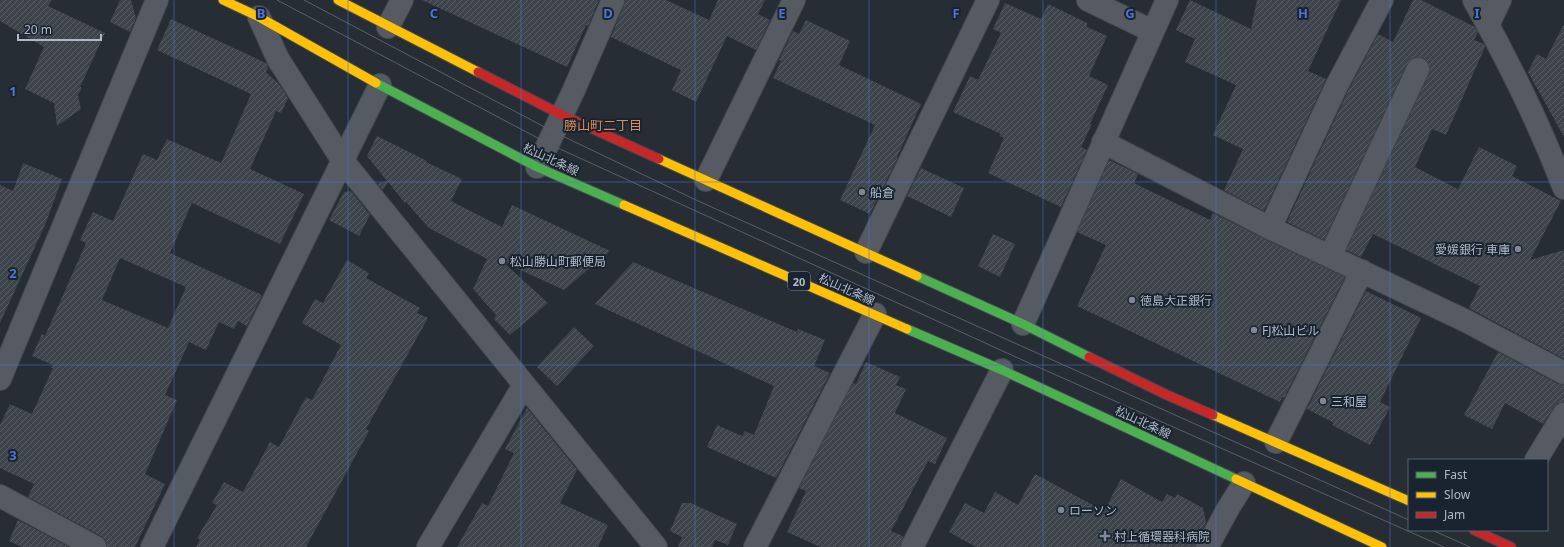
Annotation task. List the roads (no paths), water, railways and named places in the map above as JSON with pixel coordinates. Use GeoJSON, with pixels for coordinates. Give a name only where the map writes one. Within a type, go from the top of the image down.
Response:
{"type":"FeatureCollection","features":[{"type":"Feature","properties":{"kind":"main road","name":"松山北条線"},"geometry":{"type":"LineString","coordinates":[[223,0],[259,17],[380,85],[537,167],[1002,370],[1382,547]]}},
{"type":"Feature","properties":{"kind":"main road"},"geometry":{"type":"LineString","coordinates":[[338,0],[562,115],[1023,324],[1167,395],[1408,501]]}},
{"type":"Feature","properties":{"kind":"main road"},"geometry":{"type":"LineString","coordinates":[[1486,532],[1511,547]]}},
{"type":"Feature","properties":{"kind":"street"},"geometry":{"type":"LineString","coordinates":[[0,379],[157,0]]}},
{"type":"Feature","properties":{"kind":"street"},"geometry":{"type":"LineString","coordinates":[[388,27],[402,0]]}},
{"type":"Feature","properties":{"kind":"street"},"geometry":{"type":"LineString","coordinates":[[537,167],[562,115],[613,0]]}},
{"type":"Feature","properties":{"kind":"street"},"geometry":{"type":"LineString","coordinates":[[706,180],[794,0]]}},
{"type":"Feature","properties":{"kind":"street"},"geometry":{"type":"LineString","coordinates":[[866,252],[988,0]]}},
{"type":"Feature","properties":{"kind":"street"},"geometry":{"type":"LineString","coordinates":[[1088,0],[1152,31]]}},
{"type":"Feature","properties":{"kind":"street"},"geometry":{"type":"LineString","coordinates":[[1023,324],[1167,0]]}},
{"type":"Feature","properties":{"kind":"street"},"geometry":{"type":"LineString","coordinates":[[1270,228],[1336,87],[1382,0]]}},
{"type":"Feature","properties":{"kind":"street"},"geometry":{"type":"LineString","coordinates":[[1474,0],[1544,138],[1564,188]]}},
{"type":"Feature","properties":{"kind":"street"},"geometry":{"type":"LineString","coordinates":[[1488,25],[1500,0]]}},
{"type":"Feature","properties":{"kind":"street"},"geometry":{"type":"LineString","coordinates":[[259,17],[278,59],[343,161],[656,547]]}},
{"type":"Feature","properties":{"kind":"street"},"geometry":{"type":"LineString","coordinates":[[1330,256],[1418,69]]}},
{"type":"Feature","properties":{"kind":"street"},"geometry":{"type":"LineString","coordinates":[[152,547],[380,85]]}},
{"type":"Feature","properties":{"kind":"street"},"geometry":{"type":"LineString","coordinates":[[1544,138],[1564,147]]}},
{"type":"Feature","properties":{"kind":"street"},"geometry":{"type":"LineString","coordinates":[[1103,142],[1270,228],[1466,321],[1564,373]]}},
{"type":"Feature","properties":{"kind":"street"},"geometry":{"type":"LineString","coordinates":[[1276,442],[1362,271]]}},
{"type":"Feature","properties":{"kind":"street"},"geometry":{"type":"LineString","coordinates":[[756,547],[875,314]]}},
{"type":"Feature","properties":{"kind":"street"},"geometry":{"type":"LineString","coordinates":[[912,547],[1002,370]]}},
{"type":"Feature","properties":{"kind":"street"},"geometry":{"type":"LineString","coordinates":[[428,547],[524,385]]}},
{"type":"Feature","properties":{"kind":"street"},"geometry":{"type":"LineString","coordinates":[[1537,459],[1564,414]]}},
{"type":"Feature","properties":{"kind":"street"},"geometry":{"type":"LineString","coordinates":[[1207,547],[1229,506],[1244,483]]}},
{"type":"Feature","properties":{"kind":"street"},"geometry":{"type":"LineString","coordinates":[[0,496],[95,547]]}},
{"type":"Feature","properties":{"kind":"tram line"},"geometry":{"type":"LineString","coordinates":[[277,0],[549,144],[1029,363],[1444,547]]}},
{"type":"Feature","properties":{"kind":"tram line"},"geometry":{"type":"LineString","coordinates":[[304,0],[554,132],[696,200],[1408,520]]}},
{"type":"Feature","properties":{"kind":"tram line"},"geometry":{"type":"LineString","coordinates":[[1434,531],[1470,547]]}},
{"type":"Feature","properties":{"kind":"place","name":"船倉"},"geometry":{"type":"Point","coordinates":[862,192]}},
{"type":"Feature","properties":{"kind":"place","name":"愛媛銀行 車庫"},"geometry":{"type":"Point","coordinates":[1518,249]}},
{"type":"Feature","properties":{"kind":"place","name":"松山勝山町郵便局"},"geometry":{"type":"Point","coordinates":[502,261]}},
{"type":"Feature","properties":{"kind":"place","name":"徳島大正銀行"},"geometry":{"type":"Point","coordinates":[1132,300]}},
{"type":"Feature","properties":{"kind":"place","name":"FJ松山ビル"},"geometry":{"type":"Point","coordinates":[1254,330]}},
{"type":"Feature","properties":{"kind":"place","name":"三和屋"},"geometry":{"type":"Point","coordinates":[1323,401]}},
{"type":"Feature","properties":{"kind":"place","name":"ローソン"},"geometry":{"type":"Point","coordinates":[1061,510]}},
{"type":"Feature","properties":{"kind":"place","name":"村上循環器科病院"},"geometry":{"type":"Point","coordinates":[1105,536]}},
{"type":"Feature","properties":{"kind":"district","name":"勝山町二丁目"},"geometry":{"type":"Point","coordinates":[603,125]}}]}
